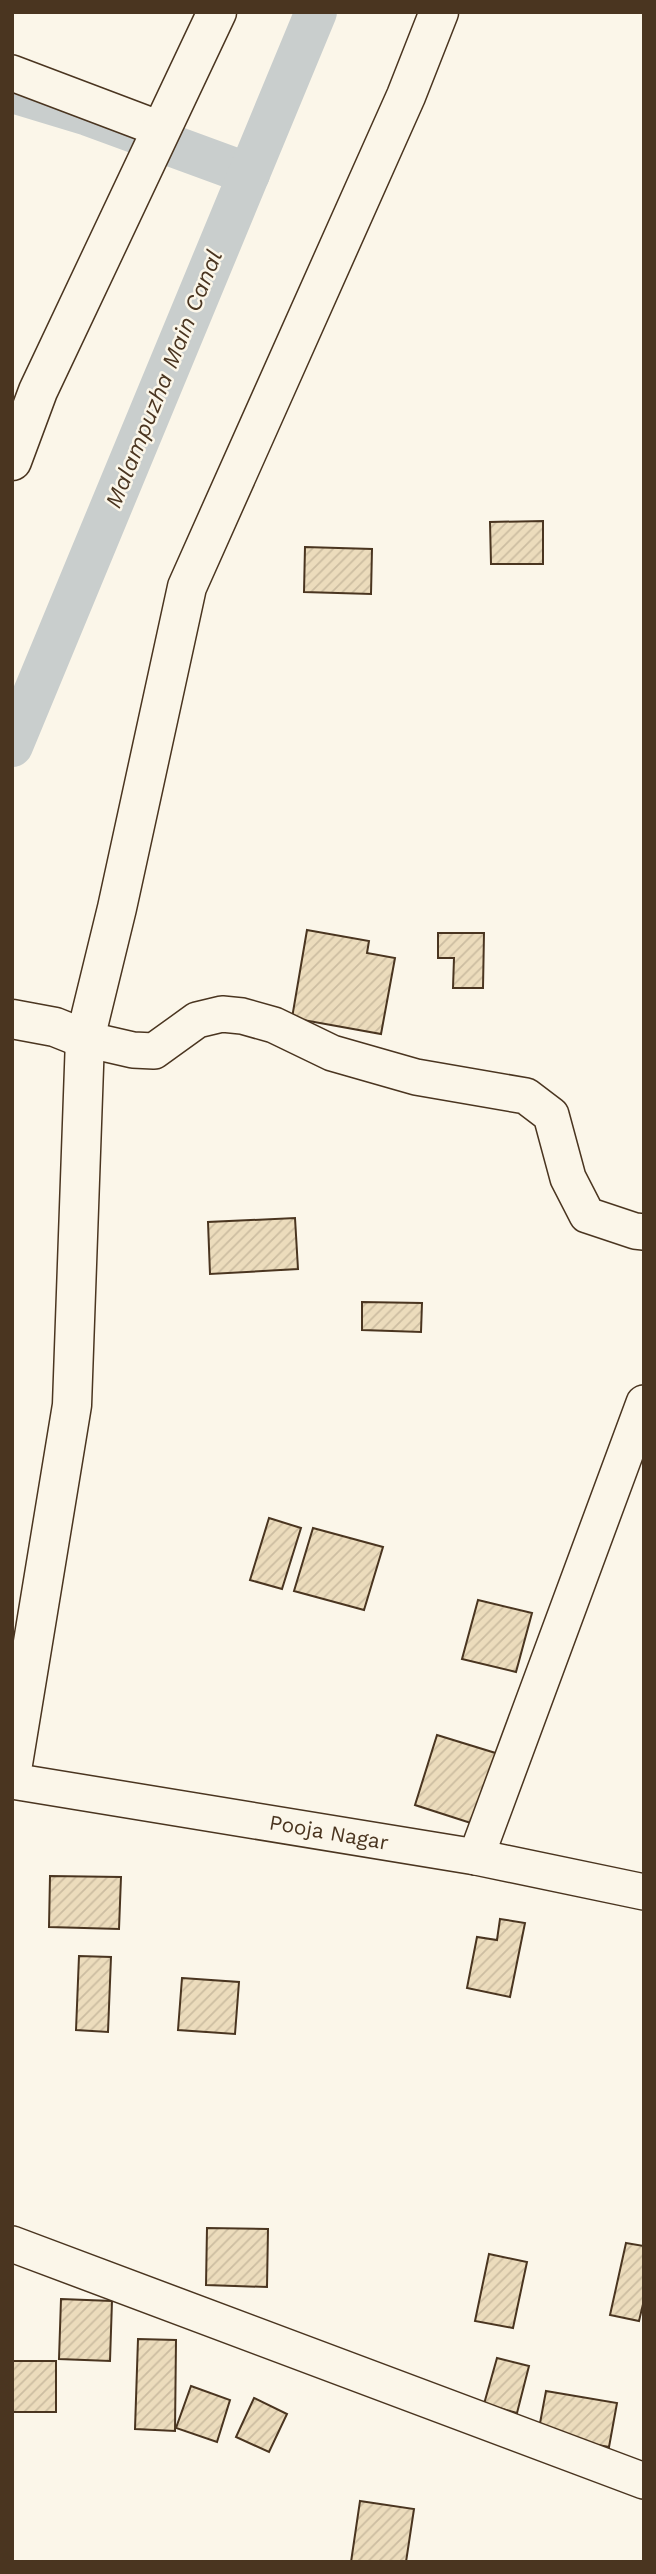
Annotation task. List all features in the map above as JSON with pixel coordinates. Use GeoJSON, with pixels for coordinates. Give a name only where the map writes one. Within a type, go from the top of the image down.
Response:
{"type":"FeatureCollection","features":[{"type":"Feature","properties":{"kind":"street"},"geometry":{"type":"LineString","coordinates":[[12,461],[38,391],[217,12]]}},
{"type":"Feature","properties":{"kind":"street"},"geometry":{"type":"LineString","coordinates":[[12,1770],[72,1405],[85,1040],[117,908],[187,587],[406,96],[439,12]]}},
{"type":"Feature","properties":{"kind":"street"},"geometry":{"type":"LineString","coordinates":[[12,72],[160,128]]}},
{"type":"Feature","properties":{"kind":"street"},"geometry":{"type":"LineString","coordinates":[[20,1020],[55,1027],[85,1040],[133,1050],[154,1051],[197,1020],[222,1014],[242,1016],[274,1025],[332,1053],[416,1077],[526,1096],[551,1115],[568,1178],[587,1215],[644,1232]]}},
{"type":"Feature","properties":{"kind":"street"},"geometry":{"type":"LineString","coordinates":[[477,1857],[644,1403]]}},
{"type":"Feature","properties":{"kind":"street","name":"Pooja Nagar"},"geometry":{"type":"LineString","coordinates":[[12,1781],[477,1857],[644,1892]]}},
{"type":"Feature","properties":{"kind":"street"},"geometry":{"type":"LineString","coordinates":[[12,2244],[644,2481]]}},
{"type":"Feature","properties":{"kind":"building"},"geometry":{"type":"Polygon","coordinates":[[[543,521],[543,564],[491,564],[490,522],[543,521]]]}},
{"type":"Feature","properties":{"kind":"building"},"geometry":{"type":"Polygon","coordinates":[[[305,547],[372,549],[371,594],[304,592],[305,547]]]}},
{"type":"Feature","properties":{"kind":"building"},"geometry":{"type":"Polygon","coordinates":[[[307,930],[369,941],[367,953],[395,958],[381,1034],[292,1018],[307,930]]]}},
{"type":"Feature","properties":{"kind":"building"},"geometry":{"type":"Polygon","coordinates":[[[438,933],[484,933],[483,988],[453,988],[454,958],[438,958],[438,933]]]}},
{"type":"Feature","properties":{"kind":"building"},"geometry":{"type":"Polygon","coordinates":[[[295,1218],[298,1269],[210,1274],[208,1222],[295,1218]]]}},
{"type":"Feature","properties":{"kind":"building"},"geometry":{"type":"Polygon","coordinates":[[[362,1302],[422,1303],[421,1332],[362,1330],[362,1302]]]}},
{"type":"Feature","properties":{"kind":"building"},"geometry":{"type":"Polygon","coordinates":[[[269,1518],[301,1528],[282,1589],[250,1580],[269,1518]]]}},
{"type":"Feature","properties":{"kind":"building"},"geometry":{"type":"Polygon","coordinates":[[[313,1528],[383,1547],[364,1610],[294,1591],[313,1528]]]}},
{"type":"Feature","properties":{"kind":"building"},"geometry":{"type":"Polygon","coordinates":[[[478,1600],[532,1613],[516,1672],[462,1659],[478,1600]]]}},
{"type":"Feature","properties":{"kind":"building"},"geometry":{"type":"Polygon","coordinates":[[[437,1735],[502,1755],[480,1826],[415,1805],[437,1735]]]}},
{"type":"Feature","properties":{"kind":"building"},"geometry":{"type":"Polygon","coordinates":[[[50,1876],[121,1877],[119,1929],[49,1927],[50,1876]]]}},
{"type":"Feature","properties":{"kind":"building"},"geometry":{"type":"Polygon","coordinates":[[[500,1919],[525,1923],[510,1997],[467,1988],[477,1937],[497,1940],[500,1919]]]}},
{"type":"Feature","properties":{"kind":"building"},"geometry":{"type":"Polygon","coordinates":[[[79,1956],[111,1957],[108,2032],[76,2030],[79,1956]]]}},
{"type":"Feature","properties":{"kind":"building"},"geometry":{"type":"Polygon","coordinates":[[[182,1978],[239,1982],[235,2034],[178,2030],[182,1978]]]}},
{"type":"Feature","properties":{"kind":"building"},"geometry":{"type":"Polygon","coordinates":[[[207,2228],[268,2229],[267,2287],[206,2285],[207,2228]]]}},
{"type":"Feature","properties":{"kind":"building"},"geometry":{"type":"Polygon","coordinates":[[[626,2243],[644,2246],[644,2300],[639,2321],[610,2315],[626,2243]]]}},
{"type":"Feature","properties":{"kind":"building"},"geometry":{"type":"Polygon","coordinates":[[[489,2254],[527,2262],[513,2328],[475,2321],[489,2254]]]}},
{"type":"Feature","properties":{"kind":"building"},"geometry":{"type":"Polygon","coordinates":[[[61,2299],[112,2301],[110,2361],[59,2359],[61,2299]]]}},
{"type":"Feature","properties":{"kind":"building"},"geometry":{"type":"Polygon","coordinates":[[[138,2339],[176,2340],[175,2431],[135,2429],[138,2339]]]}},
{"type":"Feature","properties":{"kind":"building"},"geometry":{"type":"Polygon","coordinates":[[[497,2358],[529,2366],[517,2413],[484,2404],[497,2358]]]}},
{"type":"Feature","properties":{"kind":"building"},"geometry":{"type":"Polygon","coordinates":[[[12,2361],[56,2361],[56,2412],[12,2412],[12,2361]]]}},
{"type":"Feature","properties":{"kind":"building"},"geometry":{"type":"Polygon","coordinates":[[[191,2386],[230,2400],[217,2442],[176,2428],[191,2386]]]}},
{"type":"Feature","properties":{"kind":"building"},"geometry":{"type":"Polygon","coordinates":[[[546,2391],[617,2403],[609,2447],[538,2434],[546,2391]]]}},
{"type":"Feature","properties":{"kind":"building"},"geometry":{"type":"Polygon","coordinates":[[[254,2398],[287,2414],[269,2452],[236,2437],[254,2398]]]}},
{"type":"Feature","properties":{"kind":"building"},"geometry":{"type":"Polygon","coordinates":[[[360,2501],[414,2509],[406,2562],[351,2562],[360,2501]]]}},
{"type":"Feature","properties":{"kind":"waterway","name":"Malampuzha Main Canal"},"geometry":{"type":"LineString","coordinates":[[12,746],[316,12]]}},
{"type":"Feature","properties":{"kind":"waterway"},"geometry":{"type":"LineString","coordinates":[[12,92],[88,115],[249,174]]}}]}
